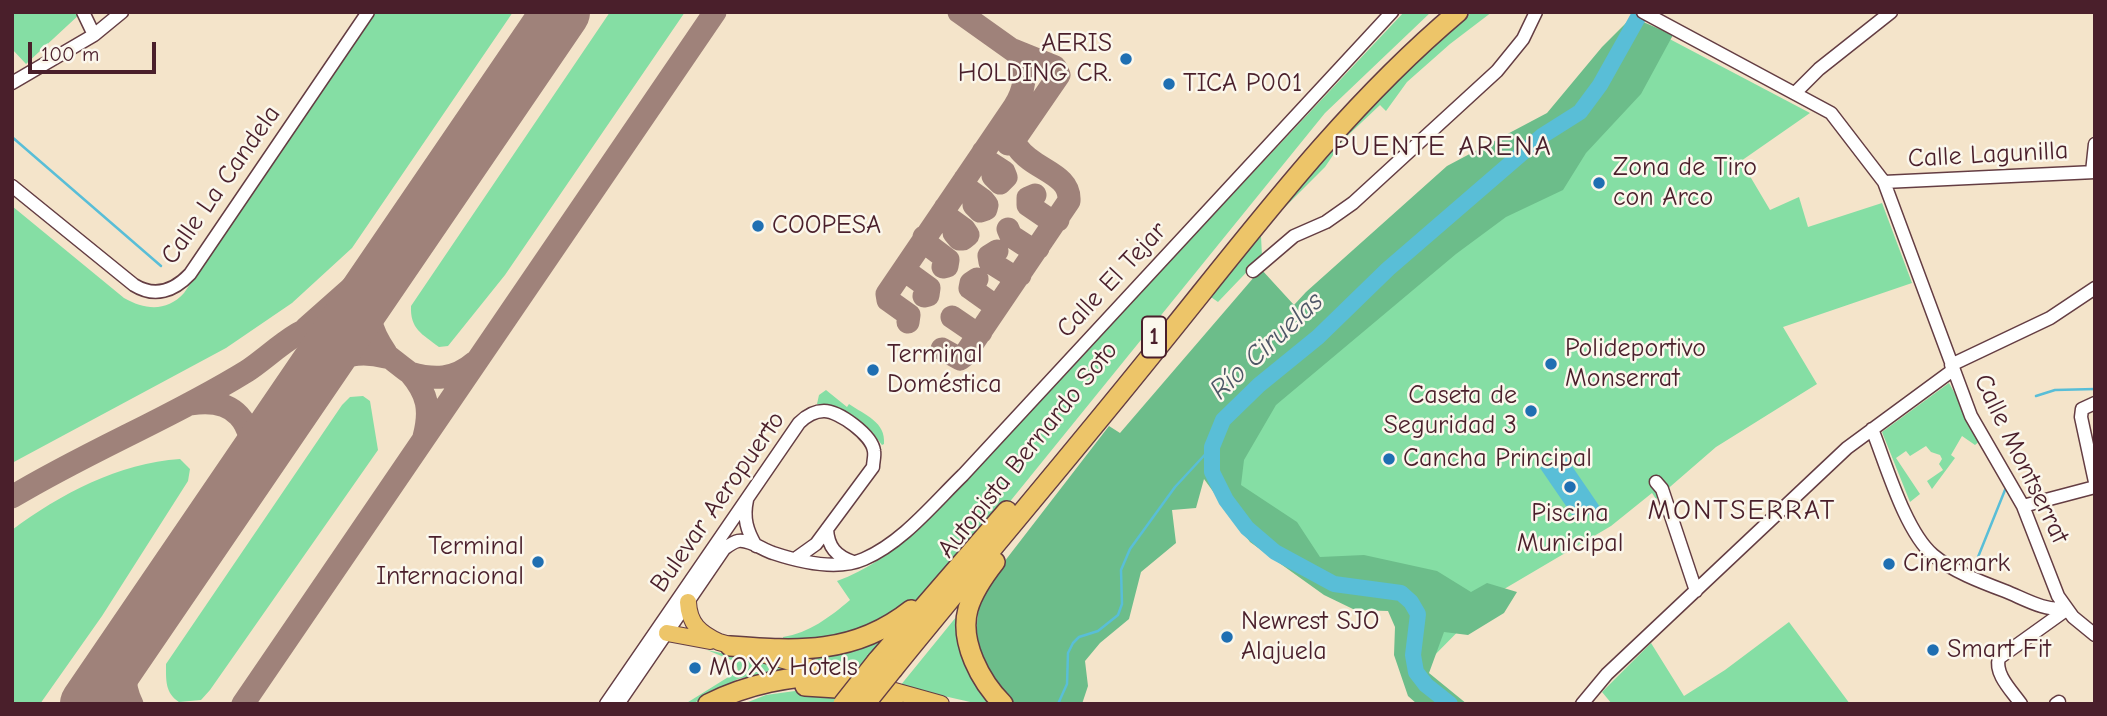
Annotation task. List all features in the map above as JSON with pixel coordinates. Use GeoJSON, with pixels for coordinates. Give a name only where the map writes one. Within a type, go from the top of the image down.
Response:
{"type":"FeatureCollection","features":[{"type":"Feature","properties":{"kind":"highway","name":"Autopista Bernardo Soto"},"geometry":{"type":"LineString","coordinates":[[855,704],[984,557],[1332,122],[1440,12]]}},
{"type":"Feature","properties":{"kind":"highway","name":"Autopista Bernardo Soto"},"geometry":{"type":"LineString","coordinates":[[1056,465],[1353,111],[1392,71],[1458,12]]}},
{"type":"Feature","properties":{"kind":"highway"},"geometry":{"type":"LineString","coordinates":[[1003,704],[981,675],[970,645],[967,612],[977,588],[1169,344],[1207,286]]}},
{"type":"Feature","properties":{"kind":"highway","name":"1"},"geometry":{"type":"LineString","coordinates":[[962,560],[1056,465]]}},
{"type":"Feature","properties":{"kind":"highway","name":"Autopista Bernardo Soto"},"geometry":{"type":"LineString","coordinates":[[865,704],[962,560]]}},
{"type":"Feature","properties":{"kind":"highway"},"geometry":{"type":"LineString","coordinates":[[730,646],[807,650],[863,638],[910,611],[962,560]]}},
{"type":"Feature","properties":{"kind":"highway","name":"Autopista Bernardo Soto"},"geometry":{"type":"LineString","coordinates":[[838,689],[889,668]]}},
{"type":"Feature","properties":{"kind":"highway","name":"Autopista Bernardo Soto"},"geometry":{"type":"LineString","coordinates":[[877,704],[889,668]]}},
{"type":"Feature","properties":{"kind":"highway"},"geometry":{"type":"LineString","coordinates":[[708,704],[725,695],[762,683],[838,689]]}},
{"type":"Feature","properties":{"kind":"highway"},"geometry":{"type":"LineString","coordinates":[[729,704],[781,688],[808,686],[838,689]]}},
{"type":"Feature","properties":{"kind":"main road"},"geometry":{"type":"LineString","coordinates":[[688,602],[690,617],[704,635],[838,689],[895,704]]}},
{"type":"Feature","properties":{"kind":"main road"},"geometry":{"type":"LineString","coordinates":[[667,633],[730,646]]}},
{"type":"Feature","properties":{"kind":"main road"},"geometry":{"type":"LineString","coordinates":[[838,689],[941,704]]}},
{"type":"Feature","properties":{"kind":"street"},"geometry":{"type":"LineString","coordinates":[[83,12],[94,35]]}},
{"type":"Feature","properties":{"kind":"street"},"geometry":{"type":"LineString","coordinates":[[12,83],[94,35],[122,12]]}},
{"type":"Feature","properties":{"kind":"street","name":"Calle La Candela"},"geometry":{"type":"LineString","coordinates":[[12,186],[141,290],[156,292],[174,288],[190,274],[368,12]]}},
{"type":"Feature","properties":{"kind":"street","name":"Calle El Tejar"},"geometry":{"type":"LineString","coordinates":[[795,559],[824,564],[853,562],[881,549],[907,529],[963,475],[1392,12]]}},
{"type":"Feature","properties":{"kind":"street"},"geometry":{"type":"LineString","coordinates":[[1253,271],[1294,236],[1326,222],[1353,203],[1487,81],[1523,39],[1536,12]]}},
{"type":"Feature","properties":{"kind":"street"},"geometry":{"type":"LineString","coordinates":[[1795,93],[1819,69],[1891,12]]}},
{"type":"Feature","properties":{"kind":"street","name":"Calle Montserrat"},"geometry":{"type":"LineString","coordinates":[[1645,14],[1831,113],[1884,182],[1972,416],[2023,506],[2066,610],[2095,635]]}},
{"type":"Feature","properties":{"kind":"street"},"geometry":{"type":"LineString","coordinates":[[2094,172],[2095,144]]}},
{"type":"Feature","properties":{"kind":"street","name":"Calle Lagunilla"},"geometry":{"type":"LineString","coordinates":[[1884,182],[2094,172]]}},
{"type":"Feature","properties":{"kind":"street"},"geometry":{"type":"LineString","coordinates":[[1582,704],[1607,674],[1847,448],[1952,367],[2050,318],[2095,288]]}},
{"type":"Feature","properties":{"kind":"street"},"geometry":{"type":"LineString","coordinates":[[2095,403],[2082,409],[2081,417],[2095,482]]}},
{"type":"Feature","properties":{"kind":"street","name":"Bulevar Aeropuerto"},"geometry":{"type":"LineString","coordinates":[[606,704],[799,423],[812,413],[833,412],[866,436],[875,453],[873,467],[810,550],[795,559],[739,540],[724,549],[618,704]]}},
{"type":"Feature","properties":{"kind":"street"},"geometry":{"type":"LineString","coordinates":[[1872,429],[1907,515],[1922,542],[1934,555],[1988,584],[2048,609],[2066,610]]}},
{"type":"Feature","properties":{"kind":"street"},"geometry":{"type":"LineString","coordinates":[[1656,482],[1662,489],[1696,591]]}},
{"type":"Feature","properties":{"kind":"street"},"geometry":{"type":"LineString","coordinates":[[2023,506],[2095,487]]}},
{"type":"Feature","properties":{"kind":"street"},"geometry":{"type":"LineString","coordinates":[[748,496],[746,523],[756,546]]}},
{"type":"Feature","properties":{"kind":"street"},"geometry":{"type":"LineString","coordinates":[[827,529],[828,541],[833,551],[853,562]]}},
{"type":"Feature","properties":{"kind":"street"},"geometry":{"type":"LineString","coordinates":[[2021,704],[2000,673],[1997,664],[1999,658],[2066,610]]}},
{"type":"Feature","properties":{"kind":"green space"},"geometry":{"type":"Polygon","coordinates":[[[12,12],[81,13],[26,64],[12,49],[12,12]]]}},
{"type":"Feature","properties":{"kind":"green space"},"geometry":{"type":"Polygon","coordinates":[[[376,12],[513,12],[352,248],[292,303],[226,348],[12,463],[12,206],[124,298],[148,307],[170,303],[184,293],[376,12]]]}},
{"type":"Feature","properties":{"kind":"green space"},"geometry":{"type":"Polygon","coordinates":[[[610,12],[685,12],[505,275],[448,346],[439,347],[415,326],[411,306],[610,12]]]}},
{"type":"Feature","properties":{"kind":"green space"},"geometry":{"type":"Polygon","coordinates":[[[1404,12],[1431,12],[1325,113],[952,573],[924,599],[870,632],[784,646],[783,637],[810,628],[850,600],[837,581],[877,561],[914,533],[1404,12]]]}},
{"type":"Feature","properties":{"kind":"green space"},"geometry":{"type":"Polygon","coordinates":[[[1472,12],[1492,12],[1407,82],[1386,111],[1380,105],[1344,139],[1325,167],[1266,226],[1261,236],[1262,256],[1218,302],[1208,295],[1314,162],[1437,41],[1472,12]]]}},
{"type":"Feature","properties":{"kind":"green space"},"geometry":{"type":"Polygon","coordinates":[[[1632,17],[1673,35],[1641,94],[1586,153],[1563,190],[1506,217],[1456,254],[1276,405],[1244,460],[1241,485],[1297,522],[1320,557],[1364,555],[1437,571],[1471,592],[1487,583],[1517,592],[1504,613],[1468,635],[1444,632],[1429,673],[1467,704],[1417,704],[1408,696],[1394,655],[1395,627],[1388,611],[1355,610],[1324,595],[1250,542],[1204,479],[1196,508],[1172,510],[1176,543],[1141,572],[1129,619],[1100,643],[1085,661],[1088,686],[1082,704],[1025,704],[1011,702],[1003,696],[982,660],[977,637],[978,613],[984,588],[1109,426],[1120,433],[1261,269],[1294,305],[1447,166],[1547,113],[1602,47],[1632,17]]]}},
{"type":"Feature","properties":{"kind":"green space","name":"Polideportivo Monserrat"},"geometry":{"type":"Polygon","coordinates":[[[1643,25],[1810,113],[1741,161],[1770,210],[1799,197],[1808,227],[1882,203],[1912,283],[1783,327],[1817,384],[1716,447],[1656,499],[1652,493],[1611,526],[1494,595],[1421,669],[1424,615],[1330,580],[1228,489],[1229,423],[1643,25]]]}},
{"type":"Feature","properties":{"kind":"green space"},"geometry":{"type":"Polygon","coordinates":[[[1949,383],[1981,440],[1975,445],[1962,436],[1951,455],[1955,458],[1932,489],[1927,481],[1943,470],[1939,464],[1942,459],[1940,455],[1931,452],[1926,446],[1910,456],[1906,451],[1896,458],[1920,494],[1910,502],[1882,432],[1949,383]]]}},
{"type":"Feature","properties":{"kind":"green space"},"geometry":{"type":"Polygon","coordinates":[[[826,390],[847,407],[849,404],[873,420],[882,430],[884,444],[844,412],[817,404],[819,395],[826,390]]]}},
{"type":"Feature","properties":{"kind":"green space"},"geometry":{"type":"Polygon","coordinates":[[[363,396],[370,401],[378,450],[210,690],[201,700],[179,702],[169,690],[166,664],[342,405],[350,397],[363,396]]]}},
{"type":"Feature","properties":{"kind":"green space"},"geometry":{"type":"Polygon","coordinates":[[[180,459],[190,469],[188,481],[102,616],[40,704],[12,704],[12,530],[50,504],[91,482],[135,467],[180,459]]]}},
{"type":"Feature","properties":{"kind":"green space"},"geometry":{"type":"Polygon","coordinates":[[[961,611],[993,704],[979,704],[900,686],[961,611]]]}},
{"type":"Feature","properties":{"kind":"green space"},"geometry":{"type":"Polygon","coordinates":[[[1789,622],[1850,704],[1612,704],[1602,692],[1651,643],[1684,696],[1725,670],[1789,622]]]}},
{"type":"Feature","properties":{"kind":"green space"},"geometry":{"type":"Polygon","coordinates":[[[889,632],[861,674],[799,659],[889,632]]]}},
{"type":"Feature","properties":{"kind":"green space"},"geometry":{"type":"Polygon","coordinates":[[[707,650],[783,666],[782,670],[738,679],[692,704],[685,704],[738,671],[736,662],[707,650]]]}},
{"type":"Feature","properties":{"kind":"green space"},"geometry":{"type":"Polygon","coordinates":[[[795,691],[845,695],[837,704],[743,704],[766,695],[795,691]]]}},
{"type":"Feature","properties":{"kind":"water","name":"Piscina Municipal"},"geometry":{"type":"Polygon","coordinates":[[[1563,453],[1600,507],[1577,522],[1540,468],[1563,453]]]}},
{"type":"Feature","properties":{"kind":"waterway","name":"Río Ciruelas"},"geometry":{"type":"LineString","coordinates":[[1450,704],[1426,685],[1416,672],[1413,655],[1418,614],[1411,602],[1401,593],[1334,584],[1275,552],[1247,528],[1226,500],[1212,472],[1212,447],[1223,420],[1259,385],[1318,337],[1388,269],[1542,136],[1580,112],[1600,85],[1641,12]]}},
{"type":"Feature","properties":{"kind":"waterway"},"geometry":{"type":"LineString","coordinates":[[12,137],[161,266]]}},
{"type":"Feature","properties":{"kind":"waterway"},"geometry":{"type":"LineString","coordinates":[[2036,396],[2055,390],[2095,389]]}},
{"type":"Feature","properties":{"kind":"waterway"},"geometry":{"type":"LineString","coordinates":[[1058,704],[1067,684],[1068,653],[1073,643],[1079,637],[1098,631],[1118,615],[1122,604],[1121,570],[1130,549],[1175,487],[1212,447]]}},
{"type":"Feature","properties":{"kind":"waterway"},"geometry":{"type":"LineString","coordinates":[[1974,567],[2007,485]]}},
{"type":"Feature","properties":{"kind":"taxiway"},"geometry":{"type":"LineString","coordinates":[[243,704],[715,12]]}},
{"type":"Feature","properties":{"kind":"taxiway"},"geometry":{"type":"LineString","coordinates":[[908,322],[909,315],[888,300],[887,294],[1014,107],[1024,81],[1018,54],[959,12]]}},
{"type":"Feature","properties":{"kind":"taxiway"},"geometry":{"type":"LineString","coordinates":[[1008,144],[1015,139],[1059,75],[1055,67],[1013,50]]}},
{"type":"Feature","properties":{"kind":"taxiway"},"geometry":{"type":"LineString","coordinates":[[942,349],[960,359],[964,356],[1069,201],[1067,188],[1059,179],[1024,155],[1015,144],[1011,128],[1014,107]]}},
{"type":"Feature","properties":{"kind":"taxiway"},"geometry":{"type":"LineString","coordinates":[[983,152],[984,159],[1004,172],[1006,177],[1000,183],[993,176]]}},
{"type":"Feature","properties":{"kind":"taxiway"},"geometry":{"type":"LineString","coordinates":[[965,179],[965,187],[987,205],[986,209],[980,211],[974,205]]}},
{"type":"Feature","properties":{"kind":"taxiway"},"geometry":{"type":"LineString","coordinates":[[1035,195],[1028,198],[1028,205],[1050,220],[1058,220]]}},
{"type":"Feature","properties":{"kind":"taxiway"},"geometry":{"type":"LineString","coordinates":[[945,208],[946,216],[968,235],[959,239],[954,233]]}},
{"type":"Feature","properties":{"kind":"taxiway"},"geometry":{"type":"LineString","coordinates":[[306,328],[367,274],[425,211]]}},
{"type":"Feature","properties":{"kind":"taxiway"},"geometry":{"type":"LineString","coordinates":[[1008,229],[1011,236],[1031,249],[1038,248]]}},
{"type":"Feature","properties":{"kind":"taxiway"},"geometry":{"type":"LineString","coordinates":[[924,237],[927,244],[948,260],[947,266],[943,267]]}},
{"type":"Feature","properties":{"kind":"taxiway"},"geometry":{"type":"LineString","coordinates":[[997,251],[989,256],[990,262],[1014,277],[1020,275]]}},
{"type":"Feature","properties":{"kind":"taxiway"},"geometry":{"type":"LineString","coordinates":[[906,266],[907,272],[929,288],[928,295],[924,296]]}},
{"type":"Feature","properties":{"kind":"taxiway"},"geometry":{"type":"LineString","coordinates":[[977,279],[971,283],[970,288],[991,303],[1000,303]]}},
{"type":"Feature","properties":{"kind":"taxiway"},"geometry":{"type":"LineString","coordinates":[[375,285],[371,320],[386,353]]}},
{"type":"Feature","properties":{"kind":"taxiway"},"geometry":{"type":"LineString","coordinates":[[952,317],[974,332],[981,332]]}},
{"type":"Feature","properties":{"kind":"taxiway"},"geometry":{"type":"LineString","coordinates":[[12,497],[218,388],[247,371],[296,335],[318,325],[328,324],[349,330],[410,373],[421,388],[426,403],[424,437]]}},
{"type":"Feature","properties":{"kind":"taxiway"},"geometry":{"type":"LineString","coordinates":[[303,389],[321,371],[339,359],[360,354],[386,357]]}},
{"type":"Feature","properties":{"kind":"taxiway"},"geometry":{"type":"LineString","coordinates":[[410,373],[444,377],[475,362]]}},
{"type":"Feature","properties":{"kind":"taxiway"},"geometry":{"type":"LineString","coordinates":[[191,404],[220,405],[239,416],[250,436],[253,464]]}},
{"type":"Feature","properties":{"kind":"taxiway"},"geometry":{"type":"LineString","coordinates":[[131,643],[125,674],[132,704]]}},
{"type":"Feature","properties":{"kind":"runway"},"geometry":{"type":"LineString","coordinates":[[89,704],[561,12]]}},
{"type":"Feature","properties":{"kind":"place","name":"AERIS HOLDING CR."},"geometry":{"type":"Point","coordinates":[1126,59]}},
{"type":"Feature","properties":{"kind":"place","name":"TICA P001"},"geometry":{"type":"Point","coordinates":[1169,84]}},
{"type":"Feature","properties":{"kind":"place","name":"Zona de Tiro con Arco"},"geometry":{"type":"Point","coordinates":[1599,183]}},
{"type":"Feature","properties":{"kind":"place","name":"COOPESA"},"geometry":{"type":"Point","coordinates":[758,226]}},
{"type":"Feature","properties":{"kind":"place","name":"Polideportivo Monserrat"},"geometry":{"type":"Point","coordinates":[1551,364]}},
{"type":"Feature","properties":{"kind":"place","name":"Terminal Doméstica"},"geometry":{"type":"Point","coordinates":[873,370]}},
{"type":"Feature","properties":{"kind":"place","name":"Caseta de Seguridad 3"},"geometry":{"type":"Point","coordinates":[1531,411]}},
{"type":"Feature","properties":{"kind":"place","name":"Cancha Principal"},"geometry":{"type":"Point","coordinates":[1389,459]}},
{"type":"Feature","properties":{"kind":"place","name":"Piscina Municipal"},"geometry":{"type":"Point","coordinates":[1570,487]}},
{"type":"Feature","properties":{"kind":"place","name":"Terminal Internacional"},"geometry":{"type":"Point","coordinates":[538,562]}},
{"type":"Feature","properties":{"kind":"place","name":"Cinemark"},"geometry":{"type":"Point","coordinates":[1889,564]}},
{"type":"Feature","properties":{"kind":"place","name":"Newrest SJO Alajuela"},"geometry":{"type":"Point","coordinates":[1227,637]}},
{"type":"Feature","properties":{"kind":"place","name":"Smart Fit"},"geometry":{"type":"Point","coordinates":[1933,650]}},
{"type":"Feature","properties":{"kind":"place","name":"MOXY Hotels"},"geometry":{"type":"Point","coordinates":[695,668]}},
{"type":"Feature","properties":{"kind":"district","name":"PUENTE ARENA"},"geometry":{"type":"Point","coordinates":[1443,147]}},
{"type":"Feature","properties":{"kind":"district","name":"MONTSERRAT"},"geometry":{"type":"Point","coordinates":[1742,511]}}]}
